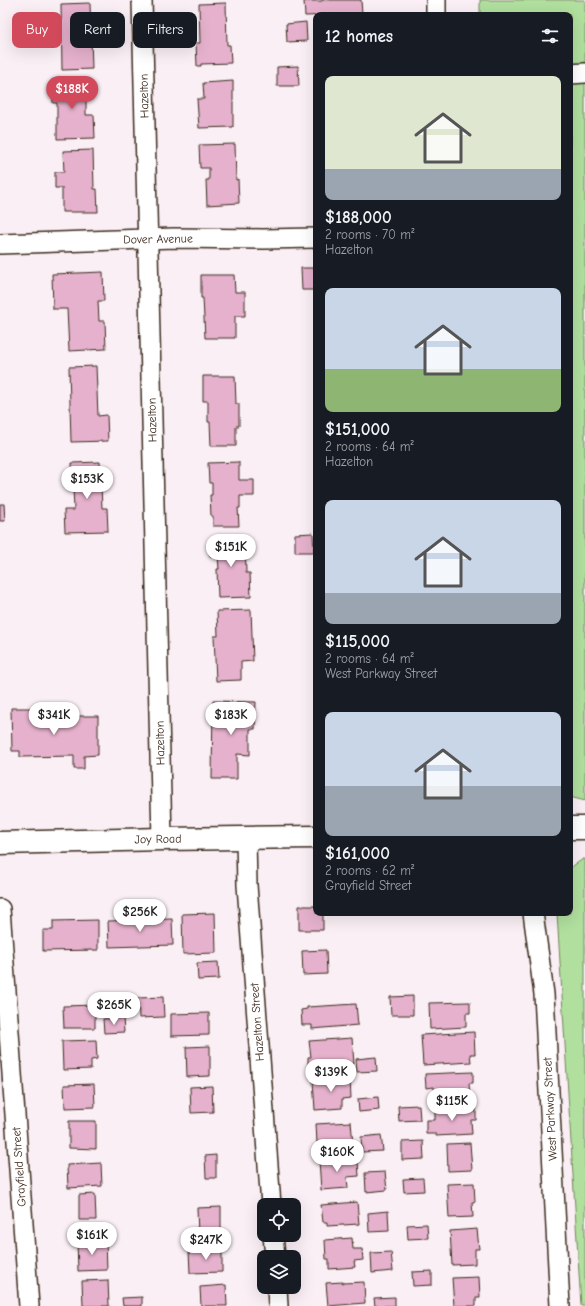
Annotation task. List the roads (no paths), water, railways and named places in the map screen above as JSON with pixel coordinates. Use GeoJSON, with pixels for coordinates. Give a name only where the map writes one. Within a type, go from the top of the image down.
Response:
{"type":"FeatureCollection","features":[{"type":"Feature","properties":{"kind":"main road"},"geometry":{"type":"LineString","coordinates":[[573,828],[585,828]]}},
{"type":"Feature","properties":{"kind":"main road","name":"Joy Road"},"geometry":{"type":"LineString","coordinates":[[0,843],[313,837]]}},
{"type":"Feature","properties":{"kind":"street","name":"Hazelton"},"geometry":{"type":"LineString","coordinates":[[142,0],[162,839]]}},
{"type":"Feature","properties":{"kind":"street"},"geometry":{"type":"LineString","coordinates":[[436,0],[436,12]]}},
{"type":"Feature","properties":{"kind":"street"},"geometry":{"type":"LineString","coordinates":[[573,74],[585,73]]}},
{"type":"Feature","properties":{"kind":"street","name":"Dover Avenue"},"geometry":{"type":"LineString","coordinates":[[0,244],[148,239],[313,238]]}},
{"type":"Feature","properties":{"kind":"street","name":"Hazelton Street"},"geometry":{"type":"LineString","coordinates":[[246,839],[247,885],[270,1198]]}},
{"type":"Feature","properties":{"kind":"street","name":"Grayfield Street"},"geometry":{"type":"LineString","coordinates":[[0,909],[29,1306]]}},
{"type":"Feature","properties":{"kind":"street","name":"West Parkway Street"},"geometry":{"type":"LineString","coordinates":[[533,916],[544,994],[560,1306]]}},
{"type":"Feature","properties":{"kind":"street"},"geometry":{"type":"LineString","coordinates":[[277,1294],[278,1306]]}}]}
